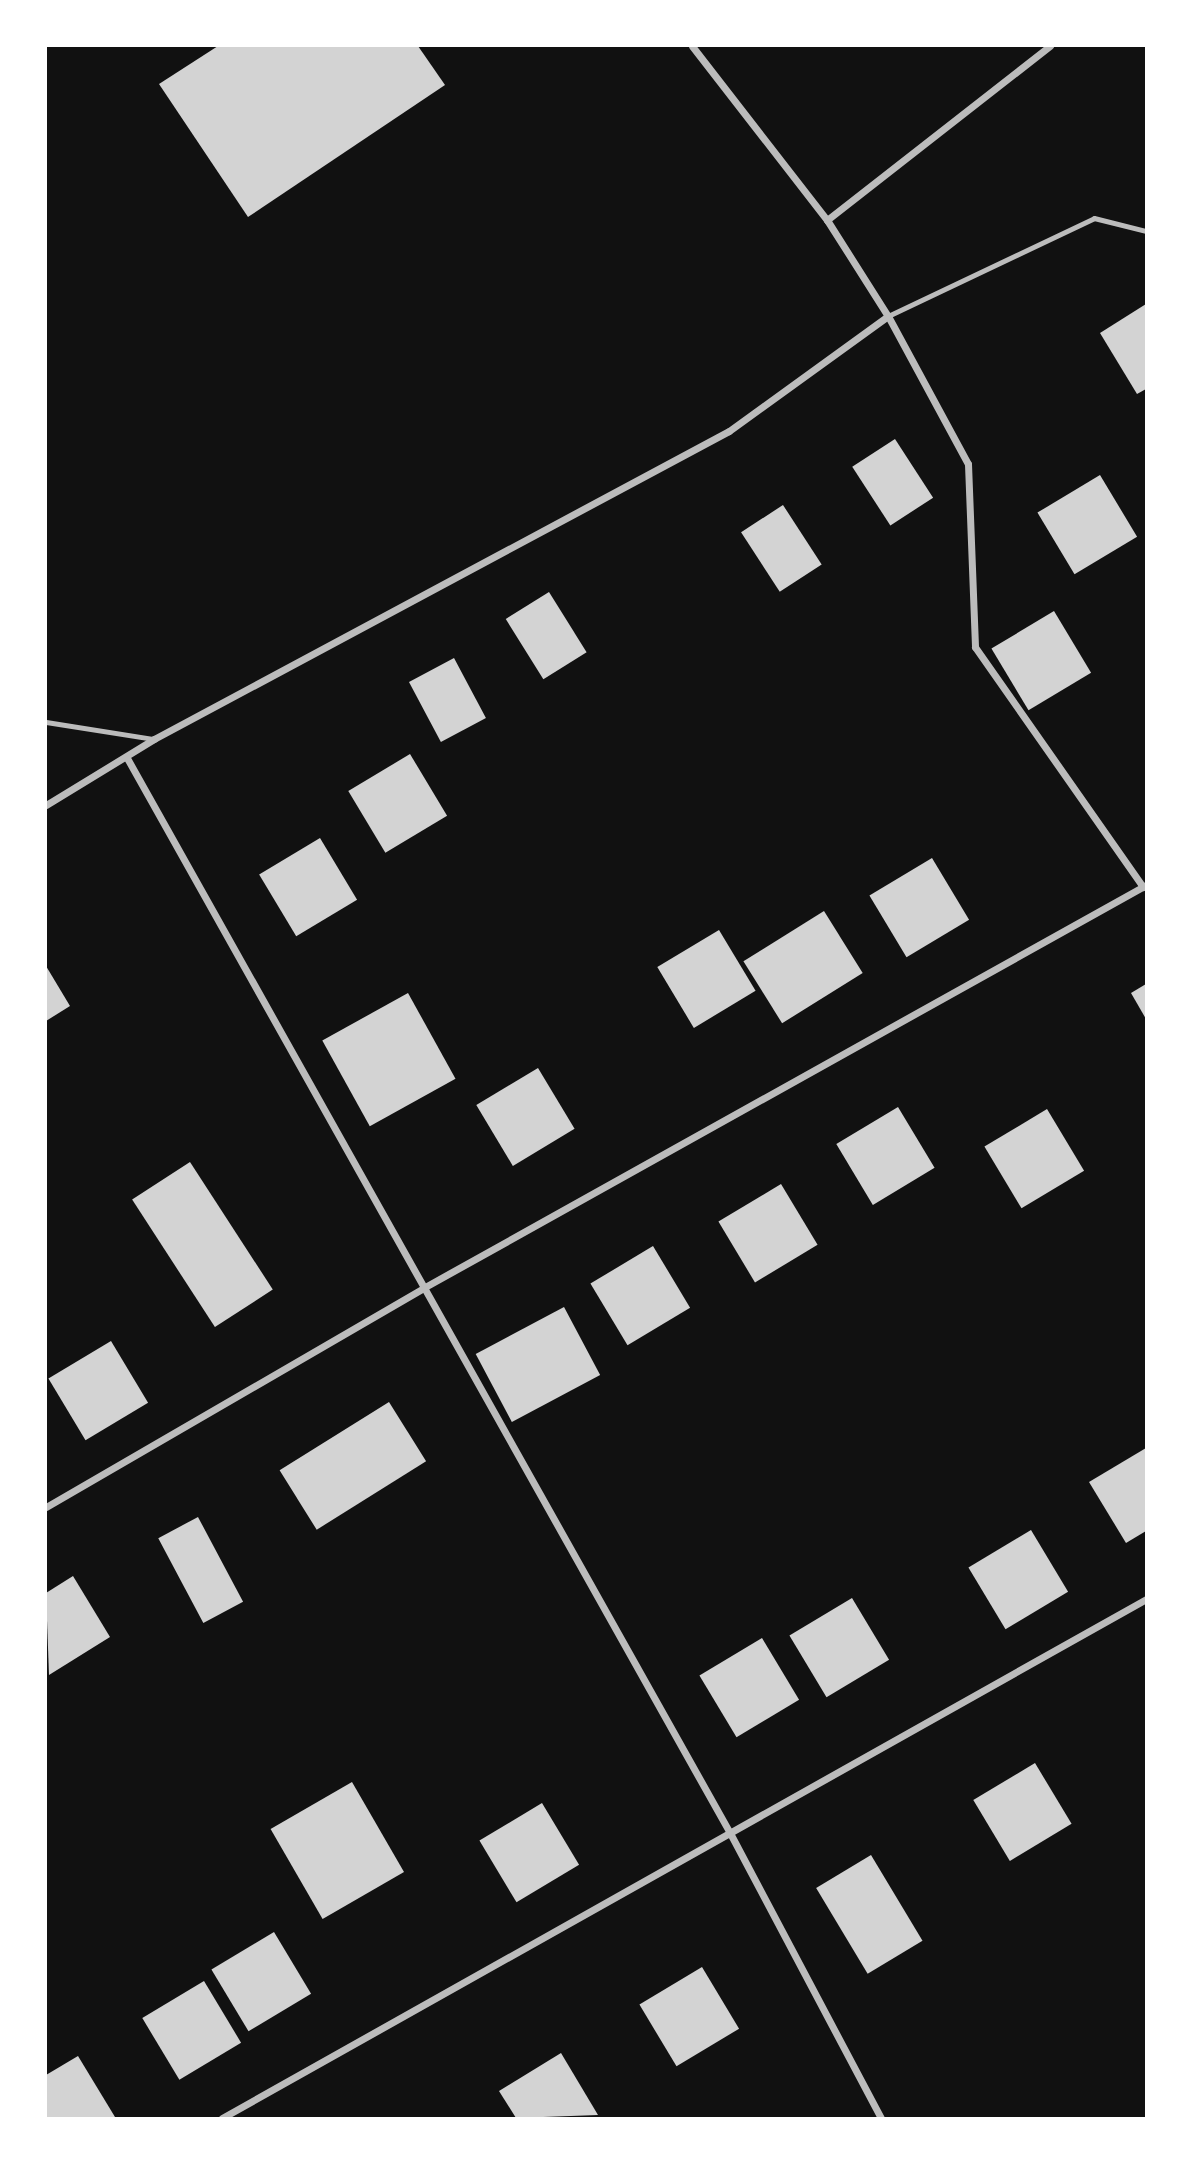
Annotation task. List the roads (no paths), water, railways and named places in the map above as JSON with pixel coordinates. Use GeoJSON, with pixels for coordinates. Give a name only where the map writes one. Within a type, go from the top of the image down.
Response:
{"type":"FeatureCollection","features":[{"type":"Feature","properties":{"kind":"street"},"geometry":{"type":"LineString","coordinates":[[46,1507],[425,1287],[1145,886],[975,648],[968,464],[888,316],[827,219],[692,46]]}},
{"type":"Feature","properties":{"kind":"street"},"geometry":{"type":"LineString","coordinates":[[827,219],[1050,46]]}},
{"type":"Feature","properties":{"kind":"street"},"geometry":{"type":"LineString","coordinates":[[46,805],[127,758],[154,739],[729,430],[888,316]]}},
{"type":"Feature","properties":{"kind":"street"},"geometry":{"type":"LineString","coordinates":[[127,758],[730,1833],[881,2119]]}},
{"type":"Feature","properties":{"kind":"street"},"geometry":{"type":"LineString","coordinates":[[222,2119],[1146,1599]]}},
{"type":"Feature","properties":{"kind":"lane"},"geometry":{"type":"LineString","coordinates":[[888,316],[1094,218],[1146,231]]}},
{"type":"Feature","properties":{"kind":"lane"},"geometry":{"type":"LineString","coordinates":[[46,722],[154,739]]}}]}
